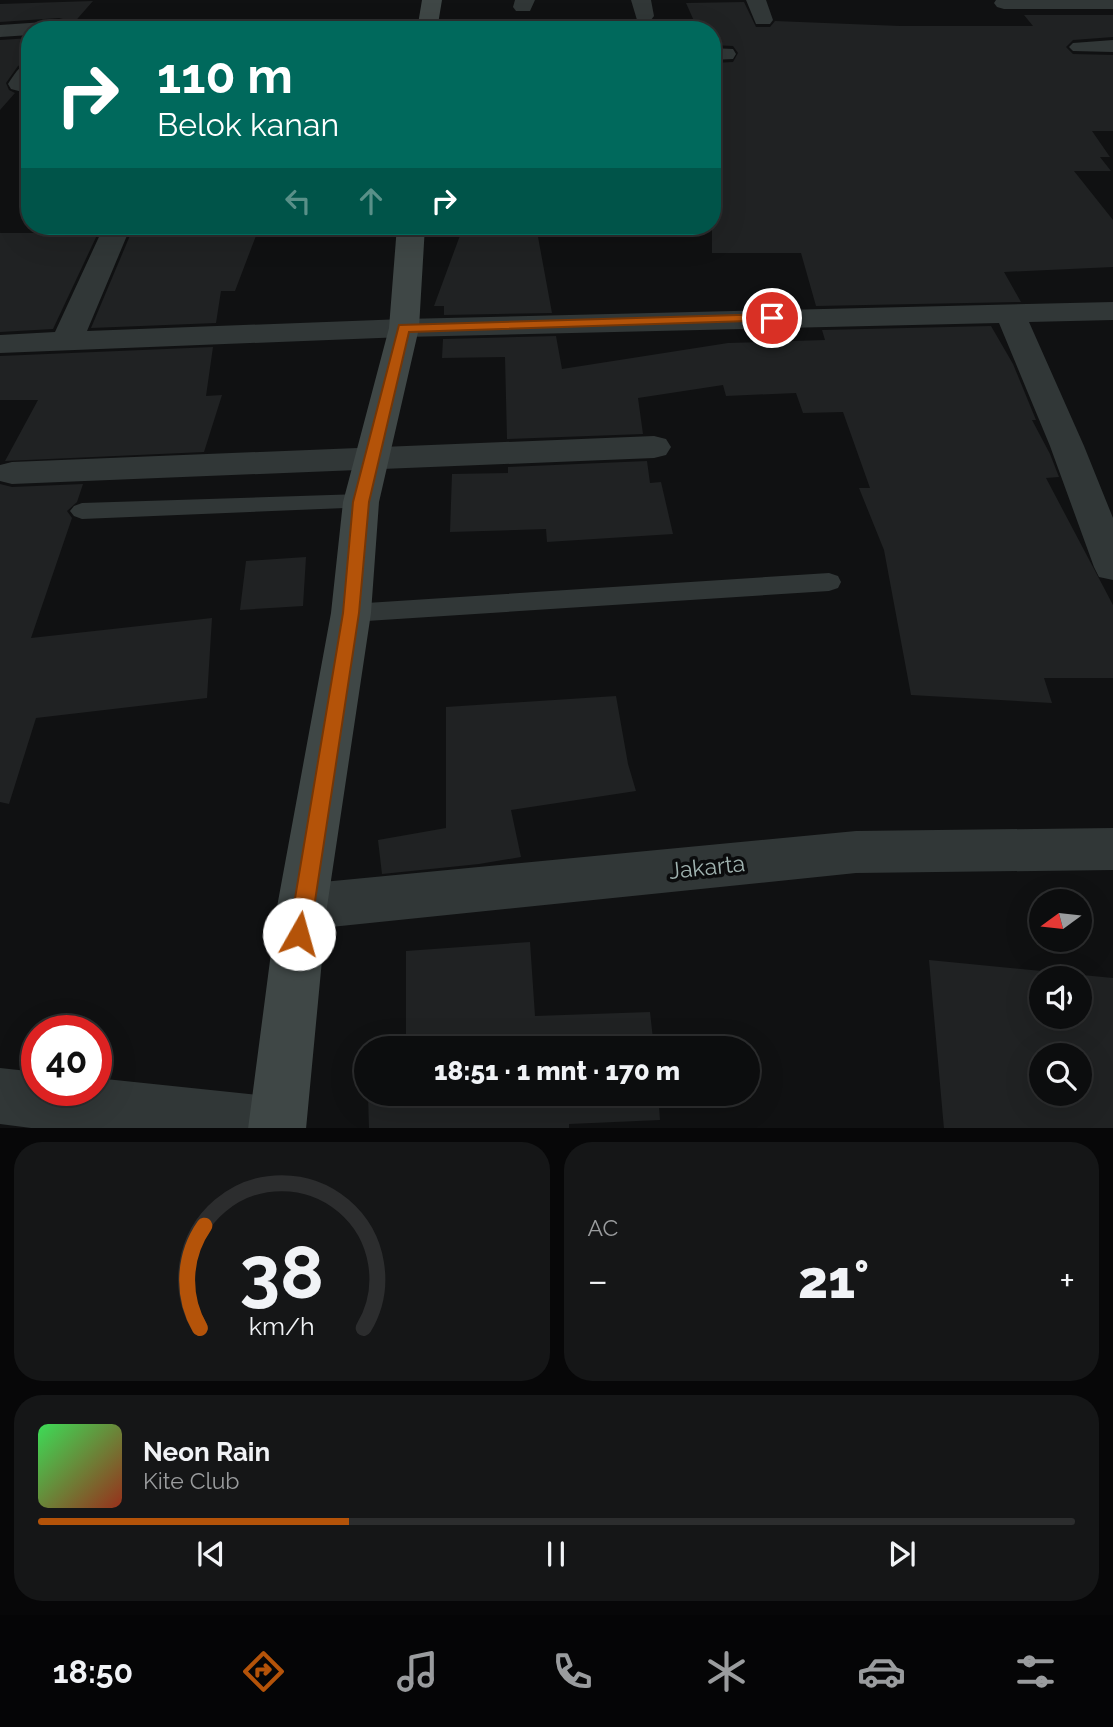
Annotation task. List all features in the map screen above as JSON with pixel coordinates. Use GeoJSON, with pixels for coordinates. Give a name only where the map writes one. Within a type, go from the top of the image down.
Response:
{"type":"FeatureCollection","features":[{"type":"Feature","properties":{"kind":"street"},"geometry":{"type":"LineString","coordinates":[[428,21],[432,0]]}},
{"type":"Feature","properties":{"kind":"street"},"geometry":{"type":"LineString","coordinates":[[756,0],[763,20]]}},
{"type":"Feature","properties":{"kind":"street"},"geometry":{"type":"LineString","coordinates":[[1004,2],[1113,3]]}},
{"type":"Feature","properties":{"kind":"street"},"geometry":{"type":"LineString","coordinates":[[63,21],[71,9]]}},
{"type":"Feature","properties":{"kind":"street"},"geometry":{"type":"LineString","coordinates":[[0,31],[21,30]]}},
{"type":"Feature","properties":{"kind":"street"},"geometry":{"type":"LineString","coordinates":[[1080,47],[1113,47]]}},
{"type":"Feature","properties":{"kind":"street"},"geometry":{"type":"LineString","coordinates":[[0,80],[21,78]]}},
{"type":"Feature","properties":{"kind":"street"},"geometry":{"type":"LineString","coordinates":[[67,341],[113,235]]}},
{"type":"Feature","properties":{"kind":"street"},"geometry":{"type":"LineString","coordinates":[[0,1096],[277,1127],[302,907],[351,613],[361,502],[404,328],[410,235]]}},
{"type":"Feature","properties":{"kind":"street"},"geometry":{"type":"LineString","coordinates":[[0,344],[404,328],[1113,311]]}},
{"type":"Feature","properties":{"kind":"street"},"geometry":{"type":"LineString","coordinates":[[1010,313],[1067,446],[1113,567]]}},
{"type":"Feature","properties":{"kind":"street"},"geometry":{"type":"LineString","coordinates":[[12,473],[654,447]]}},
{"type":"Feature","properties":{"kind":"street","name":"Jakarta"},"geometry":{"type":"LineString","coordinates":[[302,907],[856,852],[1113,849]]}},
{"type":"Feature","properties":{"kind":"lane"},"geometry":{"type":"LineString","coordinates":[[82,511],[361,502]]}},
{"type":"Feature","properties":{"kind":"lane"},"geometry":{"type":"LineString","coordinates":[[351,613],[829,582]]}},
{"type":"Feature","properties":{"kind":"building"},"geometry":{"type":"Polygon","coordinates":[[[93,1],[75,21],[59,18],[0,22],[0,4],[93,1]]]}},
{"type":"Feature","properties":{"kind":"building"},"geometry":{"type":"Polygon","coordinates":[[[744,2],[756,27],[770,27],[775,21],[900,26],[1033,26],[1024,15],[1113,15],[1113,37],[1073,40],[1066,47],[1073,54],[1113,55],[1113,131],[1092,131],[1110,157],[1100,157],[1111,171],[1074,171],[1113,220],[1113,267],[1004,272],[1021,302],[816,306],[801,253],[712,253],[712,235],[721,235],[721,63],[733,62],[738,53],[733,46],[721,45],[721,21],[694,21],[686,3],[744,2]]]}},
{"type":"Feature","properties":{"kind":"building"},"geometry":{"type":"Polygon","coordinates":[[[21,39],[21,64],[6,83],[9,90],[15,93],[0,110],[0,40],[21,39]]]}},
{"type":"Feature","properties":{"kind":"building"},"geometry":{"type":"Polygon","coordinates":[[[0,233],[97,235],[53,329],[0,332],[0,233]]]}},
{"type":"Feature","properties":{"kind":"building"},"geometry":{"type":"Polygon","coordinates":[[[130,235],[256,235],[235,291],[221,291],[216,323],[91,328],[130,235]]]}},
{"type":"Feature","properties":{"kind":"building"},"geometry":{"type":"Polygon","coordinates":[[[460,235],[538,235],[552,313],[444,315],[444,306],[434,306],[460,235]]]}},
{"type":"Feature","properties":{"kind":"building"},"geometry":{"type":"Polygon","coordinates":[[[991,326],[1013,364],[1036,420],[1032,420],[1059,477],[1046,478],[1113,605],[1113,678],[1044,678],[1052,703],[911,695],[884,550],[859,488],[870,488],[843,412],[803,413],[796,393],[726,396],[723,385],[638,398],[643,434],[507,439],[505,357],[442,358],[443,339],[556,336],[562,369],[728,343],[825,340],[822,330],[991,326]]]}},
{"type":"Feature","properties":{"kind":"building"},"geometry":{"type":"Polygon","coordinates":[[[213,347],[206,396],[222,395],[204,452],[5,461],[38,400],[0,400],[0,356],[213,347]]]}},
{"type":"Feature","properties":{"kind":"building"},"geometry":{"type":"Polygon","coordinates":[[[647,461],[650,483],[661,482],[673,534],[547,542],[546,529],[450,532],[452,474],[508,473],[508,467],[647,461]]]}},
{"type":"Feature","properties":{"kind":"building"},"geometry":{"type":"Polygon","coordinates":[[[0,484],[12,487],[83,484],[77,502],[67,511],[72,518],[31,638],[212,618],[207,698],[36,718],[9,804],[0,802],[0,484]]]}},
{"type":"Feature","properties":{"kind":"building"},"geometry":{"type":"Polygon","coordinates":[[[306,557],[303,606],[240,610],[246,561],[306,557]]]}},
{"type":"Feature","properties":{"kind":"building"},"geometry":{"type":"Polygon","coordinates":[[[616,696],[628,764],[636,791],[511,810],[521,857],[382,874],[378,840],[446,828],[446,707],[616,696]]]}},
{"type":"Feature","properties":{"kind":"building"},"geometry":{"type":"Polygon","coordinates":[[[530,942],[535,1016],[650,1012],[653,1036],[406,1036],[406,951],[530,942]]]}},
{"type":"Feature","properties":{"kind":"building"},"geometry":{"type":"Polygon","coordinates":[[[929,960],[1029,970],[1029,1029],[1092,1029],[1092,976],[1113,978],[1113,1128],[944,1128],[929,960]]]}},
{"type":"Feature","properties":{"kind":"building"},"geometry":{"type":"Polygon","coordinates":[[[368,1106],[659,1106],[660,1120],[569,1124],[569,1128],[369,1128],[368,1106]]]}},
{"type":"Feature","properties":{"kind":"route"},"geometry":{"type":"LineString","coordinates":[[299,934],[351,613],[361,502],[404,328],[772,318]]}}]}
